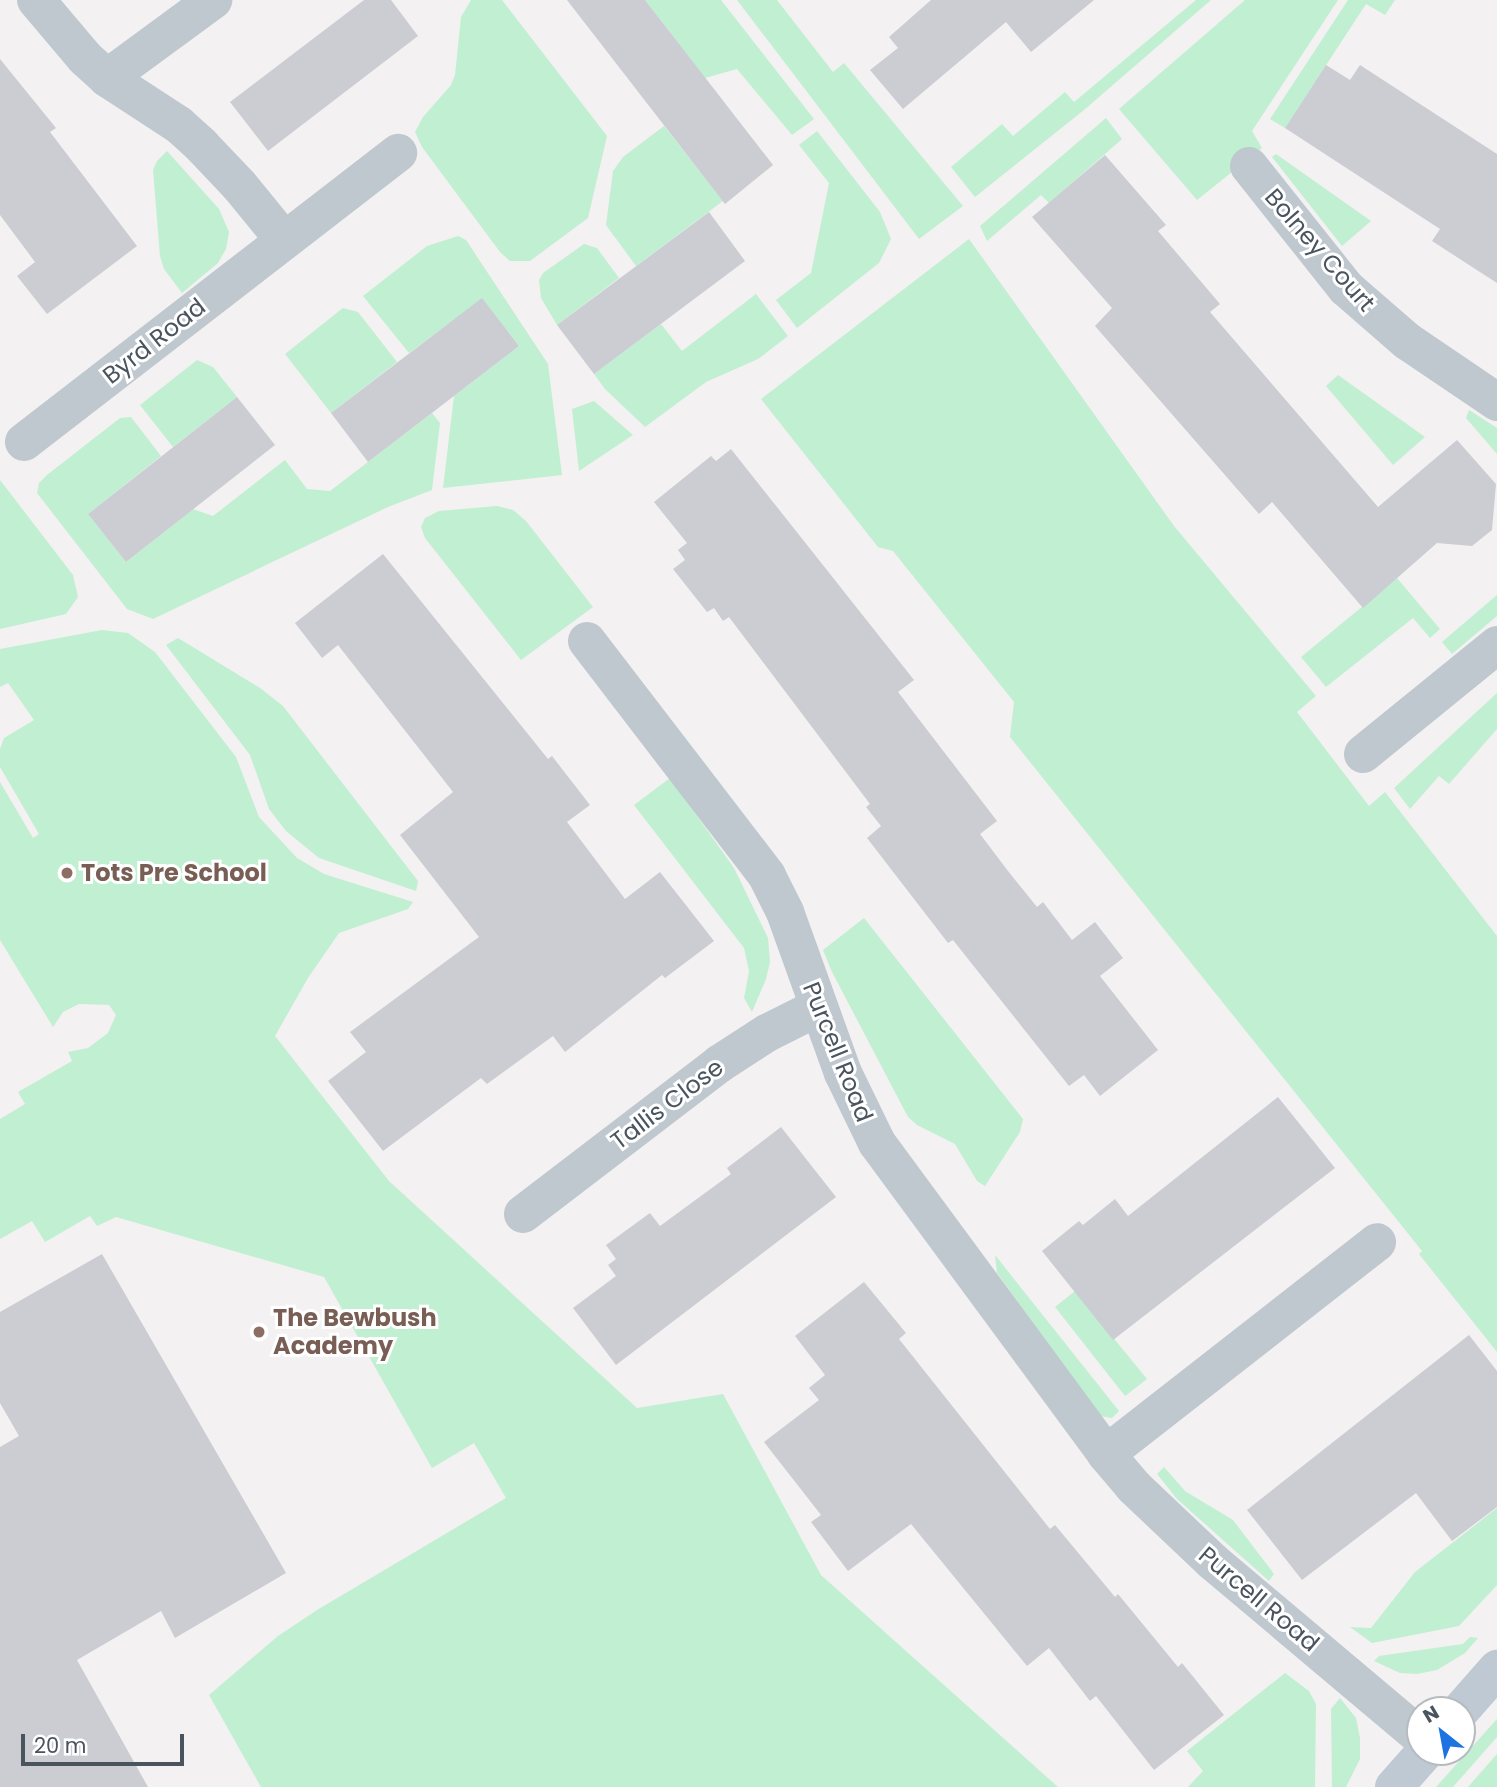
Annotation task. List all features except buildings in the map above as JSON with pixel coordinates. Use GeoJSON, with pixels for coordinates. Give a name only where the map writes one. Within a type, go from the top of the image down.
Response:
{"type":"FeatureCollection","features":[{"type":"Feature","properties":{"kind":"street"},"geometry":{"type":"LineString","coordinates":[[36,0],[85,58],[107,78],[179,125],[201,145],[239,185],[284,240]]}},
{"type":"Feature","properties":{"kind":"street"},"geometry":{"type":"LineString","coordinates":[[107,78],[213,0]]}},
{"type":"Feature","properties":{"kind":"street","name":"Byrd Road"},"geometry":{"type":"LineString","coordinates":[[24,442],[398,153]]}},
{"type":"Feature","properties":{"kind":"street","name":"Bolney Court"},"geometry":{"type":"LineString","coordinates":[[1249,166],[1346,288],[1407,341],[1497,402]]}},
{"type":"Feature","properties":{"kind":"street","name":"Purcell Road"},"geometry":{"type":"LineString","coordinates":[[587,641],[767,876],[785,912],[853,1098],[877,1143],[1107,1454],[1134,1487],[1201,1552],[1406,1724]]}},
{"type":"Feature","properties":{"kind":"street"},"geometry":{"type":"LineString","coordinates":[[1363,754],[1497,645]]}},
{"type":"Feature","properties":{"kind":"street","name":"Tallis Close"},"geometry":{"type":"LineString","coordinates":[[523,1214],[727,1059],[767,1032],[819,1007]]}},
{"type":"Feature","properties":{"kind":"street"},"geometry":{"type":"LineString","coordinates":[[1107,1454],[1377,1242]]}},
{"type":"Feature","properties":{"kind":"street"},"geometry":{"type":"LineString","coordinates":[[1473,1696],[1497,1669]]}},
{"type":"Feature","properties":{"kind":"street"},"geometry":{"type":"LineString","coordinates":[[1394,1787],[1412,1766]]}},
{"type":"Feature","properties":{"kind":"green space"},"geometry":{"type":"Polygon","coordinates":[[[471,0],[502,0],[607,136],[588,218],[530,261],[510,261],[500,252],[422,147],[415,132],[423,117],[451,85],[455,75],[461,17],[471,0]]]}},
{"type":"Feature","properties":{"kind":"green space"},"geometry":{"type":"Polygon","coordinates":[[[645,0],[721,0],[814,119],[792,135],[737,69],[705,78],[645,0]]]}},
{"type":"Feature","properties":{"kind":"green space"},"geometry":{"type":"Polygon","coordinates":[[[737,0],[777,0],[833,72],[844,63],[963,206],[919,239],[737,0]]]}},
{"type":"Feature","properties":{"kind":"green space"},"geometry":{"type":"Polygon","coordinates":[[[1196,0],[1211,0],[1084,110],[975,197],[951,167],[1002,124],[1013,136],[1065,92],[1074,102],[1196,0]]]}},
{"type":"Feature","properties":{"kind":"green space"},"geometry":{"type":"Polygon","coordinates":[[[1245,0],[1338,0],[1252,131],[1262,148],[1197,200],[1119,109],[1245,0]]]}},
{"type":"Feature","properties":{"kind":"green space"},"geometry":{"type":"Polygon","coordinates":[[[1348,0],[1395,0],[1385,15],[1366,4],[1285,128],[1270,119],[1348,0]]]}},
{"type":"Feature","properties":{"kind":"green space"},"geometry":{"type":"Polygon","coordinates":[[[1106,118],[1122,139],[1049,203],[1041,195],[987,241],[980,226],[1106,118]]]}},
{"type":"Feature","properties":{"kind":"green space"},"geometry":{"type":"Polygon","coordinates":[[[664,126],[723,201],[636,266],[606,225],[613,171],[623,157],[664,126]]]}},
{"type":"Feature","properties":{"kind":"green space"},"geometry":{"type":"Polygon","coordinates":[[[817,131],[880,212],[891,239],[879,263],[797,328],[776,300],[811,273],[829,183],[799,145],[817,131]]]}},
{"type":"Feature","properties":{"kind":"green space"},"geometry":{"type":"Polygon","coordinates":[[[167,151],[219,209],[229,232],[226,249],[218,263],[182,293],[164,269],[160,256],[153,170],[157,161],[167,151]]]}},
{"type":"Feature","properties":{"kind":"green space"},"geometry":{"type":"Polygon","coordinates":[[[1276,154],[1371,221],[1342,246],[1272,157],[1276,154]]]}},
{"type":"Feature","properties":{"kind":"green space"},"geometry":{"type":"Polygon","coordinates":[[[458,236],[466,240],[548,364],[562,475],[443,488],[454,396],[519,346],[482,299],[409,353],[363,296],[427,246],[458,236]]]}},
{"type":"Feature","properties":{"kind":"green space"},"geometry":{"type":"Polygon","coordinates":[[[969,239],[1174,526],[1316,696],[1297,712],[1369,806],[1385,792],[1497,936],[1497,1352],[1419,1254],[1422,1251],[1010,737],[1014,702],[893,551],[878,547],[761,399],[969,239]]]}},
{"type":"Feature","properties":{"kind":"green space"},"geometry":{"type":"Polygon","coordinates":[[[584,244],[597,248],[619,278],[557,325],[541,298],[539,280],[543,273],[584,244]]]}},
{"type":"Feature","properties":{"kind":"green space"},"geometry":{"type":"Polygon","coordinates":[[[756,294],[788,336],[758,359],[706,382],[645,427],[605,389],[594,374],[661,324],[682,351],[756,294]]]}},
{"type":"Feature","properties":{"kind":"green space"},"geometry":{"type":"Polygon","coordinates":[[[343,308],[358,312],[397,362],[331,413],[285,354],[343,308]]]}},
{"type":"Feature","properties":{"kind":"green space"},"geometry":{"type":"Polygon","coordinates":[[[197,360],[213,367],[237,397],[173,447],[140,405],[197,360]]]}},
{"type":"Feature","properties":{"kind":"green space"},"geometry":{"type":"Polygon","coordinates":[[[1338,375],[1425,437],[1393,465],[1326,386],[1338,375]]]}},
{"type":"Feature","properties":{"kind":"green space"},"geometry":{"type":"Polygon","coordinates":[[[594,401],[633,435],[579,471],[572,409],[594,401]]]}},
{"type":"Feature","properties":{"kind":"green space"},"geometry":{"type":"Polygon","coordinates":[[[1469,410],[1497,428],[1497,454],[1466,418],[1469,410]]]}},
{"type":"Feature","properties":{"kind":"green space"},"geometry":{"type":"Polygon","coordinates":[[[432,413],[440,423],[432,490],[388,507],[153,619],[127,609],[37,493],[39,483],[47,475],[120,418],[131,417],[161,456],[88,514],[126,562],[193,509],[213,516],[285,460],[307,489],[330,491],[432,413]]]}},
{"type":"Feature","properties":{"kind":"green space"},"geometry":{"type":"Polygon","coordinates":[[[0,480],[73,575],[78,597],[66,614],[0,629],[0,480]]]}},
{"type":"Feature","properties":{"kind":"green space"},"geometry":{"type":"Polygon","coordinates":[[[497,506],[513,510],[526,521],[593,607],[521,660],[425,538],[421,527],[425,518],[439,511],[497,506]]]}},
{"type":"Feature","properties":{"kind":"green space"},"geometry":{"type":"Polygon","coordinates":[[[1397,578],[1440,629],[1430,638],[1413,618],[1326,687],[1301,657],[1397,578]]]}},
{"type":"Feature","properties":{"kind":"green space"},"geometry":{"type":"Polygon","coordinates":[[[1497,595],[1497,616],[1452,654],[1442,642],[1497,595]]]}},
{"type":"Feature","properties":{"kind":"green space"},"geometry":{"type":"Polygon","coordinates":[[[102,630],[128,633],[155,652],[236,757],[259,817],[297,858],[324,874],[413,902],[408,909],[339,933],[308,978],[275,1036],[389,1181],[637,1408],[723,1394],[821,1575],[1058,1787],[261,1787],[209,1695],[278,1636],[317,1610],[506,1498],[474,1443],[432,1468],[324,1277],[116,1217],[97,1226],[90,1216],[45,1242],[32,1221],[0,1239],[0,1119],[25,1104],[18,1092],[72,1061],[68,1052],[88,1048],[108,1033],[116,1015],[109,1005],[79,1004],[63,1012],[53,1027],[0,940],[0,782],[33,838],[39,834],[0,767],[0,749],[4,738],[34,720],[8,683],[0,687],[0,649],[102,630]]]}},
{"type":"Feature","properties":{"kind":"green space"},"geometry":{"type":"Polygon","coordinates":[[[178,638],[260,688],[283,706],[418,881],[416,891],[319,858],[286,831],[269,809],[250,755],[166,645],[178,638]]]}},
{"type":"Feature","properties":{"kind":"green space"},"geometry":{"type":"Polygon","coordinates":[[[1497,693],[1497,729],[1449,784],[1439,776],[1410,809],[1394,788],[1497,693]]]}},
{"type":"Feature","properties":{"kind":"green space"},"geometry":{"type":"Polygon","coordinates":[[[670,778],[734,868],[768,938],[770,962],[752,1012],[744,998],[749,971],[744,948],[634,805],[670,778]]]}},
{"type":"Feature","properties":{"kind":"green space"},"geometry":{"type":"Polygon","coordinates":[[[864,918],[1023,1119],[1020,1132],[985,1186],[977,1181],[955,1144],[917,1125],[908,1117],[832,972],[823,950],[864,918]]]}},
{"type":"Feature","properties":{"kind":"green space"},"geometry":{"type":"Polygon","coordinates":[[[995,1255],[1119,1411],[1112,1418],[1099,1416],[997,1273],[995,1255]]]}},
{"type":"Feature","properties":{"kind":"green space"},"geometry":{"type":"Polygon","coordinates":[[[1075,1291],[1147,1379],[1125,1396],[1055,1307],[1075,1291]]]}},
{"type":"Feature","properties":{"kind":"green space"},"geometry":{"type":"Polygon","coordinates":[[[1164,1467],[1185,1491],[1233,1520],[1274,1574],[1269,1581],[1177,1499],[1157,1474],[1164,1467]]]}},
{"type":"Feature","properties":{"kind":"green space"},"geometry":{"type":"Polygon","coordinates":[[[1497,1508],[1497,1585],[1459,1626],[1372,1643],[1350,1627],[1371,1628],[1415,1572],[1497,1508]]]}},
{"type":"Feature","properties":{"kind":"green space"},"geometry":{"type":"Polygon","coordinates":[[[1470,1637],[1478,1638],[1465,1653],[1437,1670],[1417,1674],[1400,1673],[1374,1661],[1379,1656],[1463,1644],[1470,1637]]]}},
{"type":"Feature","properties":{"kind":"green space"},"geometry":{"type":"Polygon","coordinates":[[[1285,1673],[1309,1691],[1316,1704],[1315,1787],[1188,1787],[1203,1771],[1187,1751],[1285,1673]]]}},
{"type":"Feature","properties":{"kind":"green space"},"geometry":{"type":"Polygon","coordinates":[[[1340,1698],[1356,1718],[1360,1759],[1346,1787],[1332,1787],[1331,1709],[1340,1698]]]}},
{"type":"Feature","properties":{"kind":"green space"},"geometry":{"type":"Polygon","coordinates":[[[1497,1719],[1497,1737],[1476,1761],[1476,1742],[1497,1719]]]}},
{"type":"Feature","properties":{"kind":"green space"},"geometry":{"type":"Polygon","coordinates":[[[1497,1754],[1497,1787],[1468,1787],[1497,1754]]]}},
{"type":"Feature","properties":{"kind":"green space"},"geometry":{"type":"Polygon","coordinates":[[[1455,1766],[1471,1766],[1453,1787],[1436,1787],[1455,1766]]]}},
{"type":"Feature","properties":{"kind":"place","name":"Tots Pre School"},"geometry":{"type":"Point","coordinates":[67,873]}},
{"type":"Feature","properties":{"kind":"place","name":"The Bewbush Academy"},"geometry":{"type":"Point","coordinates":[259,1332]}}]}
